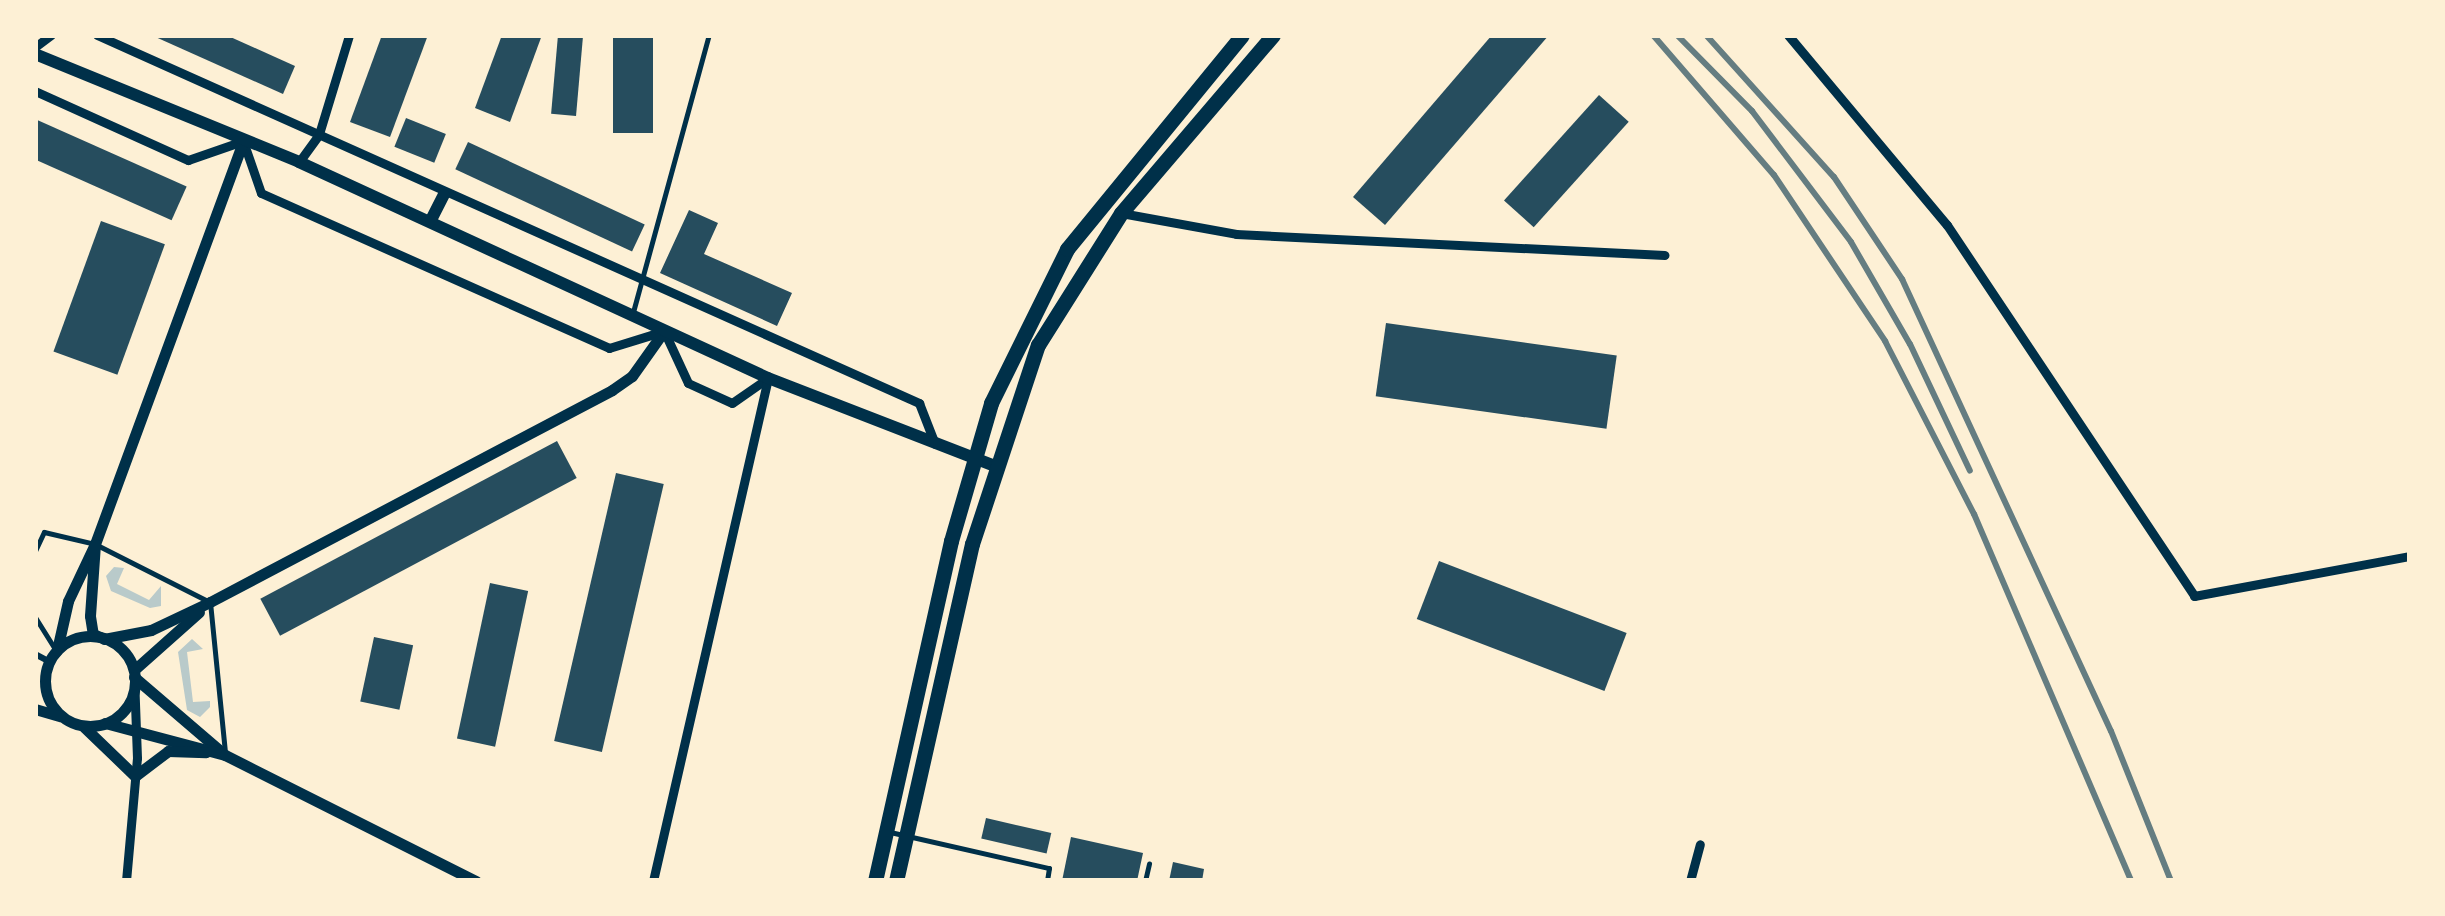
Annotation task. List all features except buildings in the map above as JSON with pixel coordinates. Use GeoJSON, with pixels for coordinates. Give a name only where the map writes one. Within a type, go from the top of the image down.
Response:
{"type":"FeatureCollection","features":[{"type":"Feature","properties":{"kind":"highway"},"geometry":{"type":"LineString","coordinates":[[876,881],[972,459],[1013,352],[1067,249],[1242,35]]}},
{"type":"Feature","properties":{"kind":"highway"},"geometry":{"type":"LineString","coordinates":[[896,881],[994,466],[1038,345],[1120,213],[1273,35]]}},
{"type":"Feature","properties":{"kind":"main road"},"geometry":{"type":"LineString","coordinates":[[35,50],[431,220],[768,378],[994,466]]}},
{"type":"Feature","properties":{"kind":"main road"},"geometry":{"type":"LineString","coordinates":[[431,220],[444,195]]}},
{"type":"Feature","properties":{"kind":"street"},"geometry":{"type":"LineString","coordinates":[[35,50],[51,35]]}},
{"type":"Feature","properties":{"kind":"street"},"geometry":{"type":"LineString","coordinates":[[97,35],[319,134],[444,195],[919,403],[936,446]]}},
{"type":"Feature","properties":{"kind":"street"},"geometry":{"type":"LineString","coordinates":[[299,162],[319,134],[349,35]]}},
{"type":"Feature","properties":{"kind":"street"},"geometry":{"type":"LineString","coordinates":[[1788,35],[1957,239],[2194,596],[2410,556]]}},
{"type":"Feature","properties":{"kind":"street"},"geometry":{"type":"LineString","coordinates":[[35,92],[188,160],[243,141]]}},
{"type":"Feature","properties":{"kind":"street"},"geometry":{"type":"LineString","coordinates":[[243,141],[262,192],[279,200],[610,348],[664,330]]}},
{"type":"Feature","properties":{"kind":"street"},"geometry":{"type":"LineString","coordinates":[[62,716],[50,701],[47,666],[68,601],[95,544],[243,141]]}},
{"type":"Feature","properties":{"kind":"street"},"geometry":{"type":"LineString","coordinates":[[1120,213],[1236,234],[1664,255]]}},
{"type":"Feature","properties":{"kind":"street"},"geometry":{"type":"LineString","coordinates":[[664,330],[688,383],[703,390],[732,403],[768,378]]}},
{"type":"Feature","properties":{"kind":"street"},"geometry":{"type":"LineString","coordinates":[[47,666],[83,637],[104,639],[151,630],[210,602],[612,390],[632,376],[664,330]]}},
{"type":"Feature","properties":{"kind":"street"},"geometry":{"type":"LineString","coordinates":[[653,881],[768,378]]}},
{"type":"Feature","properties":{"kind":"street"},"geometry":{"type":"LineString","coordinates":[[95,544],[90,616],[93,634],[121,650],[134,674],[226,755]]}},
{"type":"Feature","properties":{"kind":"street"},"geometry":{"type":"LineString","coordinates":[[105,724],[128,706],[134,674],[210,602]]}},
{"type":"Feature","properties":{"kind":"street"},"geometry":{"type":"LineString","coordinates":[[35,654],[47,666]]}},
{"type":"Feature","properties":{"kind":"street"},"geometry":{"type":"LineString","coordinates":[[126,881],[137,730],[134,674]]}},
{"type":"Feature","properties":{"kind":"street"},"geometry":{"type":"LineString","coordinates":[[35,709],[82,726],[135,776]]}},
{"type":"Feature","properties":{"kind":"street"},"geometry":{"type":"LineString","coordinates":[[82,726],[105,724],[137,730],[226,755],[476,881]]}},
{"type":"Feature","properties":{"kind":"street"},"geometry":{"type":"LineString","coordinates":[[135,776],[168,751],[226,755]]}},
{"type":"Feature","properties":{"kind":"street"},"geometry":{"type":"LineString","coordinates":[[1690,881],[1700,844]]}},
{"type":"Feature","properties":{"kind":"lane"},"geometry":{"type":"LineString","coordinates":[[632,315],[709,35]]}},
{"type":"Feature","properties":{"kind":"lane"},"geometry":{"type":"LineString","coordinates":[[35,551],[44,532],[95,544],[210,602],[226,755]]}},
{"type":"Feature","properties":{"kind":"lane"},"geometry":{"type":"LineString","coordinates":[[35,617],[47,666]]}},
{"type":"Feature","properties":{"kind":"lane"},"geometry":{"type":"LineString","coordinates":[[887,831],[1049,868],[1046,881]]}},
{"type":"Feature","properties":{"kind":"lane"},"geometry":{"type":"LineString","coordinates":[[1145,881],[1149,864]]}},
{"type":"Feature","properties":{"kind":"shaded area"},"geometry":{"type":"Polygon","coordinates":[[[114,567],[124,568],[117,584],[149,600],[161,586],[161,606],[150,608],[111,591],[106,576],[114,567]]]}},
{"type":"Feature","properties":{"kind":"shaded area"},"geometry":{"type":"Polygon","coordinates":[[[192,639],[203,649],[187,652],[193,702],[210,701],[210,707],[200,717],[187,710],[178,652],[192,639]]]}},
{"type":"Feature","properties":{"kind":"railway"},"geometry":{"type":"LineString","coordinates":[[1653,35],[1774,175],[1885,341],[1974,514],[2131,881]]}},
{"type":"Feature","properties":{"kind":"railway"},"geometry":{"type":"LineString","coordinates":[[1677,35],[1752,111],[1851,242],[1910,344],[1970,471]]}},
{"type":"Feature","properties":{"kind":"railway"},"geometry":{"type":"LineString","coordinates":[[1706,35],[1834,177],[1902,279],[2111,731],[2171,881]]}}]}
